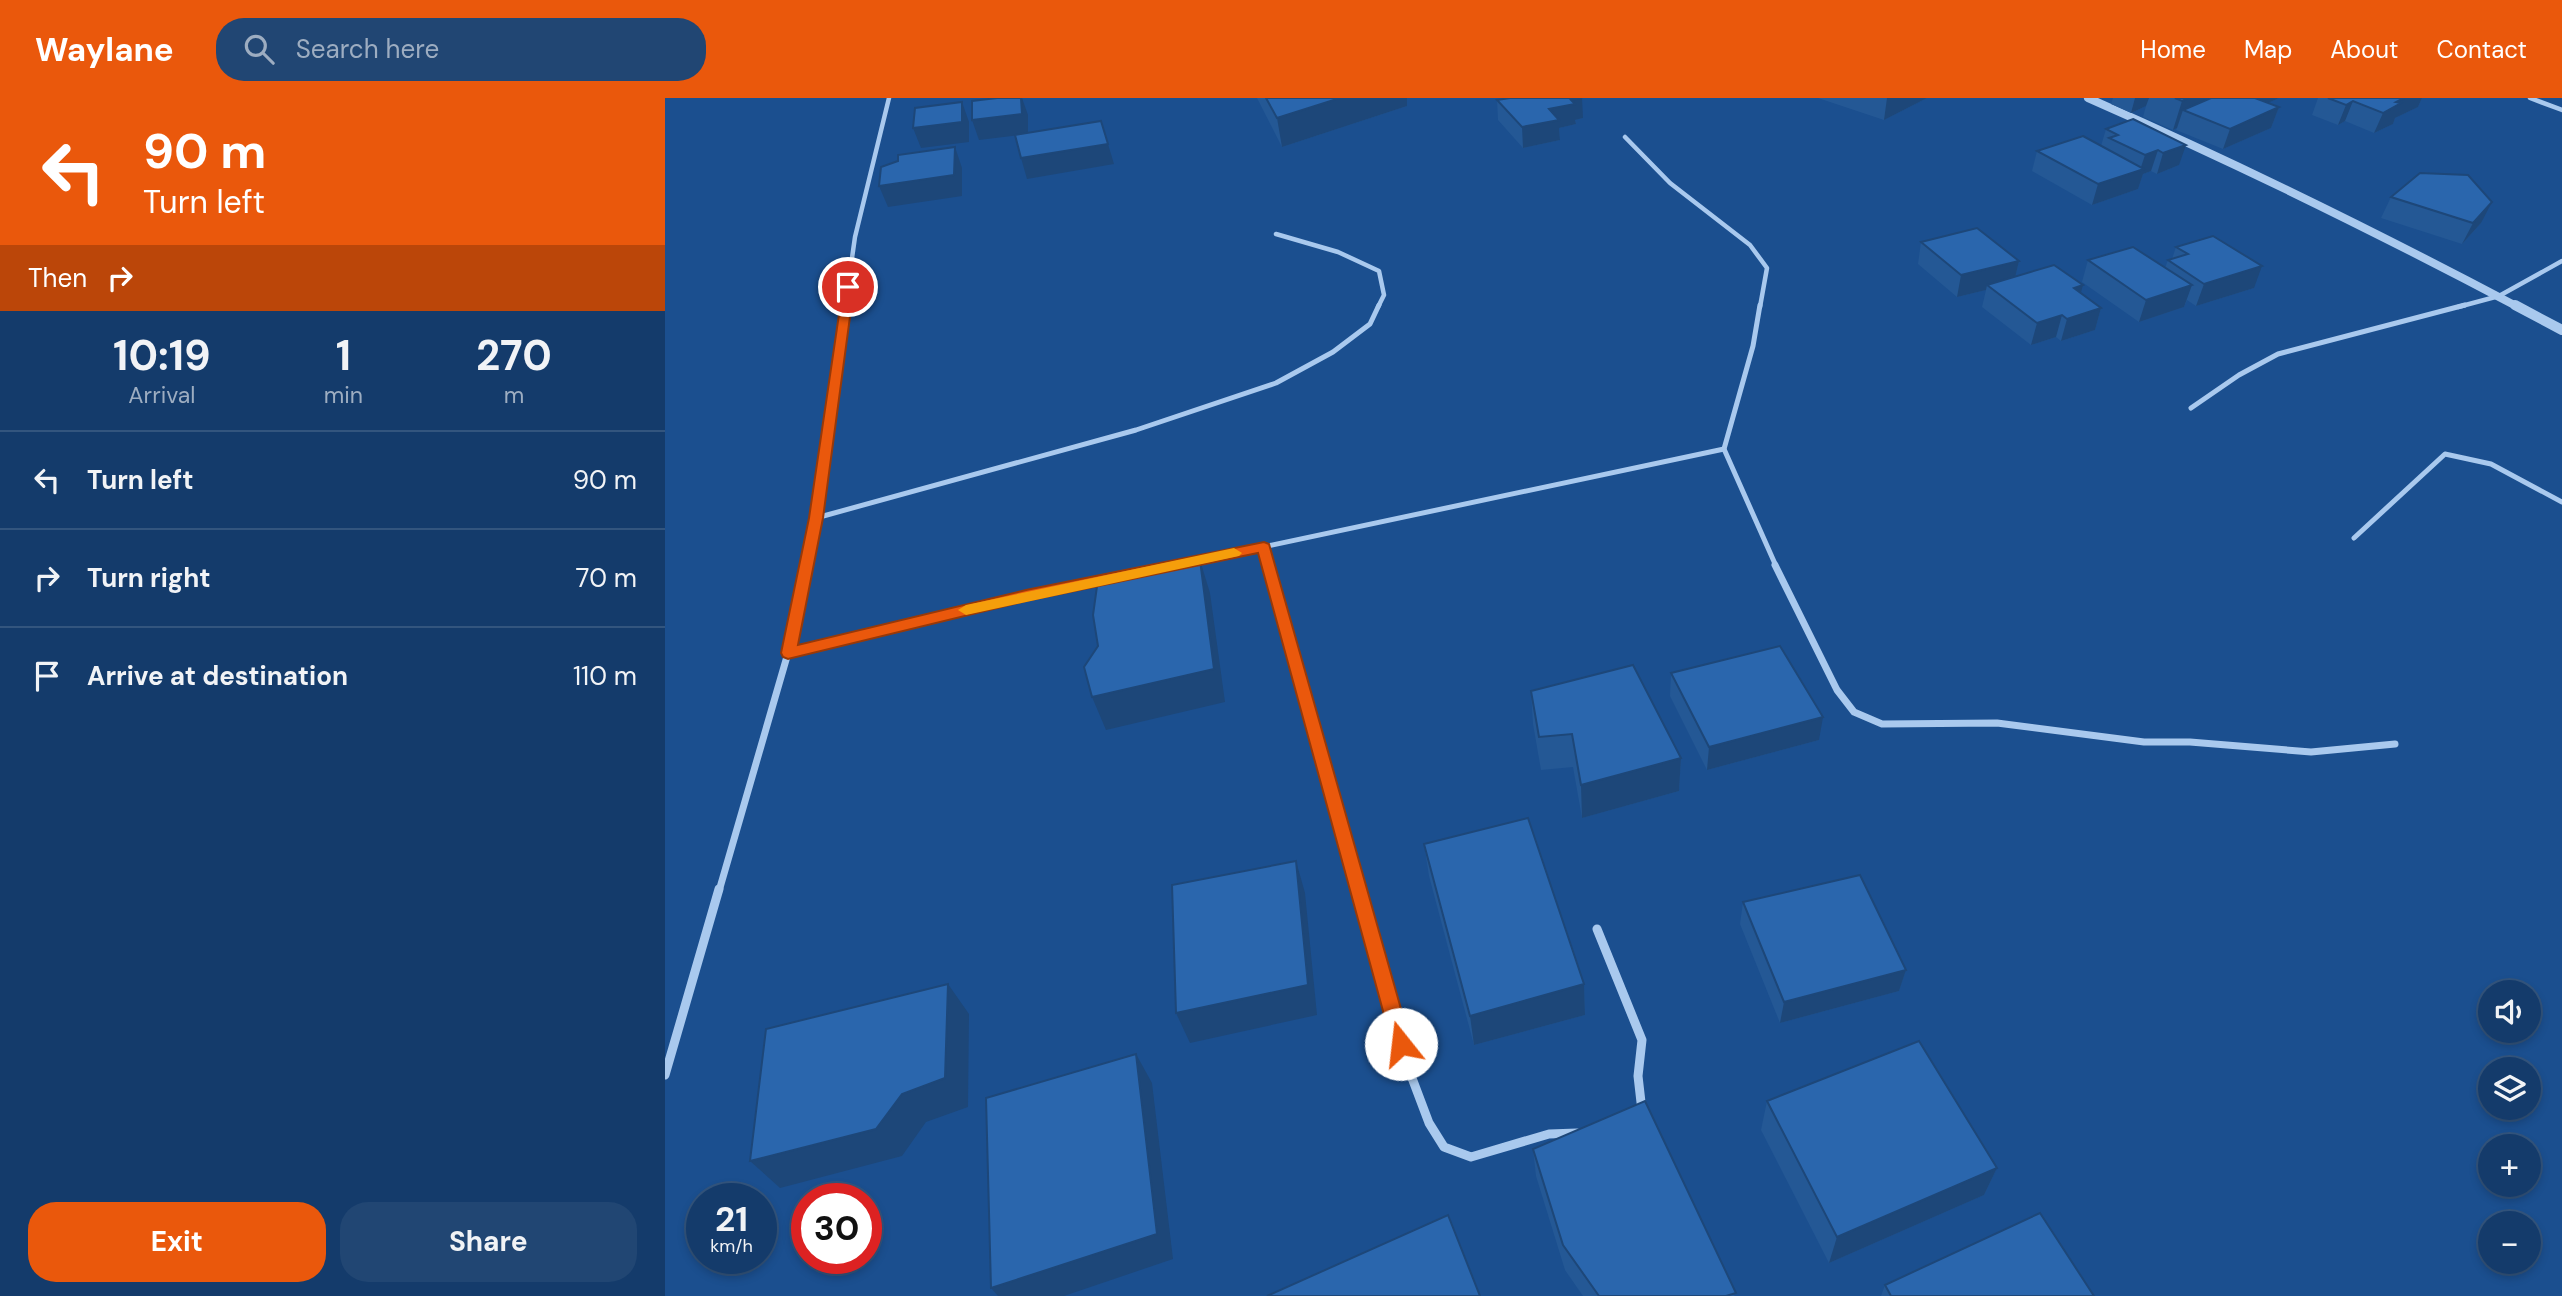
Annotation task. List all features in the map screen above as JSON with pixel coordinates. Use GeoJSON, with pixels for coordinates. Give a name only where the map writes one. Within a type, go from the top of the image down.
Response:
{"type":"FeatureCollection","features":[{"type":"Feature","properties":{"kind":"street"},"geometry":{"type":"LineString","coordinates":[[665,1075],[788,653],[816,518],[855,237],[888,98]]}},
{"type":"Feature","properties":{"kind":"street"},"geometry":{"type":"LineString","coordinates":[[2088,98],[2365,226],[2562,330]]}},
{"type":"Feature","properties":{"kind":"street"},"geometry":{"type":"LineString","coordinates":[[2530,98],[2562,110]]}},
{"type":"Feature","properties":{"kind":"street"},"geometry":{"type":"LineString","coordinates":[[1625,136],[1669,183],[1750,245],[1767,268],[1753,346],[1724,449],[1784,584],[1837,690],[1854,712],[1882,724],[1997,723],[2144,742],[2190,742],[2311,752],[2395,744]]}},
{"type":"Feature","properties":{"kind":"street"},"geometry":{"type":"LineString","coordinates":[[816,518],[1136,430],[1276,383],[1333,352],[1370,324],[1384,295],[1379,271],[1338,252],[1276,234]]}},
{"type":"Feature","properties":{"kind":"street"},"geometry":{"type":"LineString","coordinates":[[2191,408],[2239,375],[2278,354],[2499,296],[2562,261]]}},
{"type":"Feature","properties":{"kind":"street"},"geometry":{"type":"LineString","coordinates":[[1185,563],[1724,449]]}},
{"type":"Feature","properties":{"kind":"street"},"geometry":{"type":"LineString","coordinates":[[2354,538],[2445,454],[2467,454],[2490,462],[2562,502]]}},
{"type":"Feature","properties":{"kind":"street"},"geometry":{"type":"LineString","coordinates":[[1264,547],[1409,1070],[1429,1123],[1444,1147],[1471,1157],[1549,1134],[1589,1132]]}},
{"type":"Feature","properties":{"kind":"street"},"geometry":{"type":"LineString","coordinates":[[788,653],[1026,596],[1118,577]]}},
{"type":"Feature","properties":{"kind":"street"},"geometry":{"type":"LineString","coordinates":[[1597,929],[1642,1040],[1638,1076],[1642,1116]]}},
{"type":"Feature","properties":{"kind":"building"},"geometry":{"type":"Polygon","coordinates":[[[1021,98],[1022,114],[972,120],[972,101],[1021,98]]]}},
{"type":"Feature","properties":{"kind":"building"},"geometry":{"type":"Polygon","coordinates":[[[1266,98],[1340,98],[1277,118],[1266,98]]]}},
{"type":"Feature","properties":{"kind":"building"},"geometry":{"type":"Polygon","coordinates":[[[1582,98],[1571,100],[1575,104],[1549,109],[1559,120],[1522,127],[1497,100],[1582,98]]]}},
{"type":"Feature","properties":{"kind":"building"},"geometry":{"type":"Polygon","coordinates":[[[2211,98],[2255,98],[2279,107],[2230,129],[2183,110],[2211,98]]]}},
{"type":"Feature","properties":{"kind":"building"},"geometry":{"type":"Polygon","coordinates":[[[2328,98],[2404,98],[2396,102],[2401,103],[2383,113],[2353,101],[2346,105],[2328,98]]]}},
{"type":"Feature","properties":{"kind":"building"},"geometry":{"type":"Polygon","coordinates":[[[962,102],[962,122],[913,128],[915,108],[962,102]]]}},
{"type":"Feature","properties":{"kind":"building"},"geometry":{"type":"Polygon","coordinates":[[[2133,119],[2186,145],[2163,153],[2158,150],[2145,155],[2109,138],[2118,135],[2106,129],[2133,119]]]}},
{"type":"Feature","properties":{"kind":"building"},"geometry":{"type":"Polygon","coordinates":[[[1101,121],[1108,144],[1021,158],[1015,135],[1101,121]]]}},
{"type":"Feature","properties":{"kind":"building"},"geometry":{"type":"Polygon","coordinates":[[[2083,136],[2144,169],[2098,184],[2037,151],[2083,136]]]}},
{"type":"Feature","properties":{"kind":"building"},"geometry":{"type":"Polygon","coordinates":[[[955,147],[954,175],[879,186],[881,167],[898,161],[898,155],[955,147]]]}},
{"type":"Feature","properties":{"kind":"building"},"geometry":{"type":"Polygon","coordinates":[[[2420,173],[2468,175],[2492,202],[2473,223],[2391,197],[2420,173]]]}},
{"type":"Feature","properties":{"kind":"building"},"geometry":{"type":"Polygon","coordinates":[[[1977,228],[2019,261],[1961,275],[1921,242],[1977,228]]]}},
{"type":"Feature","properties":{"kind":"building"},"geometry":{"type":"Polygon","coordinates":[[[2213,236],[2262,266],[2204,284],[2168,260],[2188,254],[2176,247],[2213,236]]]}},
{"type":"Feature","properties":{"kind":"building"},"geometry":{"type":"Polygon","coordinates":[[[2133,247],[2192,285],[2146,300],[2088,260],[2133,247]]]}},
{"type":"Feature","properties":{"kind":"building"},"geometry":{"type":"Polygon","coordinates":[[[2054,265],[2083,285],[2074,288],[2101,308],[2067,319],[2062,315],[2037,323],[1987,285],[2054,265]]]}},
{"type":"Feature","properties":{"kind":"building"},"geometry":{"type":"Polygon","coordinates":[[[1200,560],[1214,669],[1092,697],[1084,667],[1098,646],[1093,615],[1098,579],[1200,560]]]}},
{"type":"Feature","properties":{"kind":"building"},"geometry":{"type":"Polygon","coordinates":[[[1780,646],[1823,717],[1709,747],[1671,673],[1780,646]]]}},
{"type":"Feature","properties":{"kind":"building"},"geometry":{"type":"Polygon","coordinates":[[[1633,665],[1681,758],[1581,785],[1572,734],[1539,737],[1531,691],[1633,665]]]}},
{"type":"Feature","properties":{"kind":"building"},"geometry":{"type":"Polygon","coordinates":[[[1528,818],[1584,984],[1470,1016],[1424,844],[1528,818]]]}},
{"type":"Feature","properties":{"kind":"building"},"geometry":{"type":"Polygon","coordinates":[[[1296,861],[1308,985],[1176,1013],[1172,885],[1296,861]]]}},
{"type":"Feature","properties":{"kind":"building"},"geometry":{"type":"Polygon","coordinates":[[[1860,875],[1906,970],[1784,1002],[1743,902],[1860,875]]]}},
{"type":"Feature","properties":{"kind":"building"},"geometry":{"type":"Polygon","coordinates":[[[948,984],[945,1078],[902,1094],[876,1129],[750,1161],[766,1029],[948,984]]]}},
{"type":"Feature","properties":{"kind":"building"},"geometry":{"type":"Polygon","coordinates":[[[1919,1041],[1997,1168],[1837,1237],[1767,1101],[1919,1041]]]}},
{"type":"Feature","properties":{"kind":"building"},"geometry":{"type":"Polygon","coordinates":[[[1136,1054],[1157,1234],[991,1288],[986,1098],[1136,1054]]]}},
{"type":"Feature","properties":{"kind":"building"},"geometry":{"type":"Polygon","coordinates":[[[1645,1101],[1736,1293],[1726,1296],[1599,1296],[1563,1245],[1533,1149],[1645,1101]]]}},
{"type":"Feature","properties":{"kind":"building"},"geometry":{"type":"Polygon","coordinates":[[[2040,1213],[2094,1296],[1891,1296],[1885,1285],[2040,1213]]]}},
{"type":"Feature","properties":{"kind":"building"},"geometry":{"type":"Polygon","coordinates":[[[1448,1215],[1480,1296],[1267,1296],[1448,1215]]]}},
{"type":"Feature","properties":{"kind":"slow traffic"},"geometry":{"type":"LineString","coordinates":[[966,610],[1234,553]]}},
{"type":"Feature","properties":{"kind":"route"},"geometry":{"type":"LineString","coordinates":[[848,287],[816,518],[788,653],[1026,596],[1264,547],[1401,1044]]}}]}
